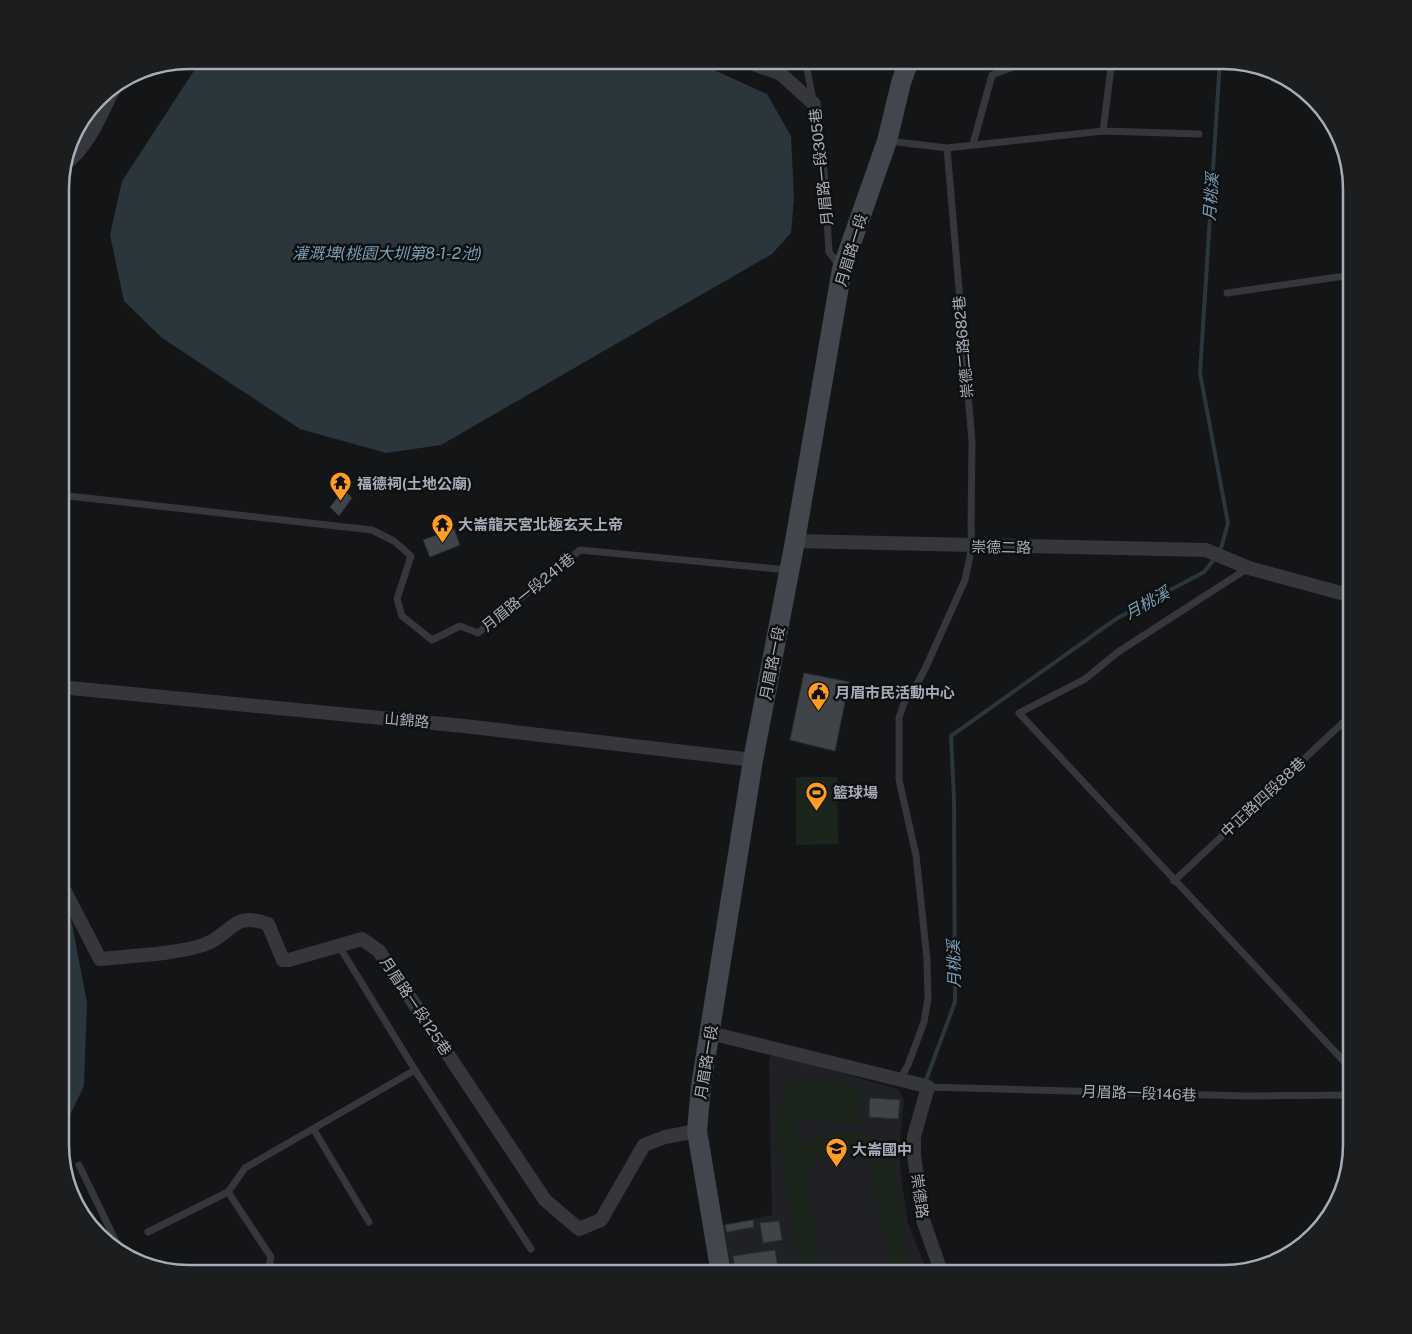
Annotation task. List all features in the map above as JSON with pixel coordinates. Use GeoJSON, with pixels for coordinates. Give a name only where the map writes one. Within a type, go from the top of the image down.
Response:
{"type":"FeatureCollection","features":[{"type":"Feature","properties":{"kind":"street"},"geometry":{"type":"LineString","coordinates":[[767,69],[781,74],[814,104]]}},
{"type":"Feature","properties":{"kind":"street","name":"月眉路一段"},"geometry":{"type":"LineString","coordinates":[[719,1265],[697,1131],[701,1086],[754,760],[790,570],[842,270],[887,141],[901,83],[906,69]]}},
{"type":"Feature","properties":{"kind":"street"},"geometry":{"type":"LineString","coordinates":[[72,159],[89,137],[108,100]]}},
{"type":"Feature","properties":{"kind":"street","name":"崇德二路"},"geometry":{"type":"LineString","coordinates":[[795,541],[1206,550],[1249,568]]}},
{"type":"Feature","properties":{"kind":"street"},"geometry":{"type":"LineString","coordinates":[[1249,568],[1343,594]]}},
{"type":"Feature","properties":{"kind":"street","name":"山錦路"},"geometry":{"type":"LineString","coordinates":[[69,688],[464,726],[754,760]]}},
{"type":"Feature","properties":{"kind":"street","name":"月眉路一段125巷"},"geometry":{"type":"LineString","coordinates":[[69,899],[100,959],[204,945],[243,919],[253,918],[268,924],[283,960],[289,960],[362,939],[379,951],[545,1200],[579,1228],[601,1220],[644,1145],[665,1137],[697,1131]]}},
{"type":"Feature","properties":{"kind":"street"},"geometry":{"type":"LineString","coordinates":[[710,1033],[927,1087]]}},
{"type":"Feature","properties":{"kind":"street","name":"崇德路"},"geometry":{"type":"LineString","coordinates":[[927,1087],[914,1136],[914,1155],[923,1220],[939,1265]]}},
{"type":"Feature","properties":{"kind":"lane","name":"月眉路一段305巷"},"geometry":{"type":"LineString","coordinates":[[807,69],[824,171],[828,252],[842,270]]}},
{"type":"Feature","properties":{"kind":"lane"},"geometry":{"type":"LineString","coordinates":[[973,144],[992,75],[1008,69]]}},
{"type":"Feature","properties":{"kind":"lane"},"geometry":{"type":"LineString","coordinates":[[1103,131],[1111,69]]}},
{"type":"Feature","properties":{"kind":"lane"},"geometry":{"type":"LineString","coordinates":[[887,141],[947,148],[1103,131],[1199,134]]}},
{"type":"Feature","properties":{"kind":"lane","name":"崇德二路682巷"},"geometry":{"type":"LineString","coordinates":[[904,1080],[924,1022],[928,998],[927,959],[916,855],[899,780],[899,718],[904,703],[925,669],[965,580],[972,546],[972,440],[947,148]]}},
{"type":"Feature","properties":{"kind":"lane"},"geometry":{"type":"LineString","coordinates":[[1227,293],[1343,276]]}},
{"type":"Feature","properties":{"kind":"lane","name":"月眉路一段241巷"},"geometry":{"type":"LineString","coordinates":[[69,496],[372,530],[394,541],[411,556],[397,599],[402,616],[432,640],[460,626],[478,633],[580,550],[790,570]]}},
{"type":"Feature","properties":{"kind":"lane"},"geometry":{"type":"LineString","coordinates":[[1249,568],[1118,652],[1085,679],[1019,713],[1343,1060]]}},
{"type":"Feature","properties":{"kind":"lane","name":"中正路四段88巷"},"geometry":{"type":"LineString","coordinates":[[1174,881],[1343,722]]}},
{"type":"Feature","properties":{"kind":"lane"},"geometry":{"type":"LineString","coordinates":[[338,945],[415,1070],[531,1249]]}},
{"type":"Feature","properties":{"kind":"lane"},"geometry":{"type":"LineString","coordinates":[[148,1232],[228,1192],[245,1168],[314,1130],[415,1070]]}},
{"type":"Feature","properties":{"kind":"lane","name":"月眉路一段146巷"},"geometry":{"type":"LineString","coordinates":[[927,1087],[1246,1096],[1343,1095]]}},
{"type":"Feature","properties":{"kind":"lane"},"geometry":{"type":"LineString","coordinates":[[314,1130],[369,1222]]}},
{"type":"Feature","properties":{"kind":"lane"},"geometry":{"type":"LineString","coordinates":[[79,1165],[115,1240]]}},
{"type":"Feature","properties":{"kind":"lane"},"geometry":{"type":"LineString","coordinates":[[228,1192],[271,1257],[269,1265]]}},
{"type":"Feature","properties":{"kind":"shaded area","name":"籃球場"},"geometry":{"type":"Polygon","coordinates":[[[796,777],[837,777],[838,844],[796,845],[796,777]]]}},
{"type":"Feature","properties":{"kind":"shaded area","name":"大崙國中"},"geometry":{"type":"Polygon","coordinates":[[[771,1053],[898,1089],[904,1100],[899,1153],[902,1183],[908,1222],[925,1265],[730,1265],[723,1225],[772,1215],[769,1062],[771,1053]]]}},
{"type":"Feature","properties":{"kind":"shaded area"},"geometry":{"type":"Polygon","coordinates":[[[787,1076],[862,1087],[858,1125],[795,1117],[800,1147],[821,1135],[841,1131],[862,1134],[880,1144],[887,1151],[893,1160],[909,1265],[889,1265],[872,1164],[856,1151],[836,1150],[818,1160],[806,1176],[820,1265],[799,1265],[774,1113],[782,1112],[787,1076]]]}},
{"type":"Feature","properties":{"kind":"water","name":"灌溉埤(桃園大圳第8-1-2池)"},"geometry":{"type":"Polygon","coordinates":[[[195,69],[712,69],[767,94],[791,136],[794,199],[791,233],[772,254],[441,445],[386,453],[300,429],[162,338],[124,301],[110,235],[122,181],[195,69]]]}},
{"type":"Feature","properties":{"kind":"building","name":"福德祠(土地公廟)"},"geometry":{"type":"Polygon","coordinates":[[[344,490],[352,498],[339,516],[330,507],[344,490]]]}},
{"type":"Feature","properties":{"kind":"building","name":"大崙龍天宮北極玄天上帝"},"geometry":{"type":"Polygon","coordinates":[[[454,529],[460,545],[430,557],[423,540],[454,529]]]}},
{"type":"Feature","properties":{"kind":"building","name":"月眉市民活動中心"},"geometry":{"type":"Polygon","coordinates":[[[804,673],[849,682],[835,751],[790,740],[804,673]]]}},
{"type":"Feature","properties":{"kind":"building"},"geometry":{"type":"Polygon","coordinates":[[[870,1098],[900,1100],[898,1119],[869,1117],[870,1098]]]}},
{"type":"Feature","properties":{"kind":"building"},"geometry":{"type":"Polygon","coordinates":[[[753,1220],[754,1227],[727,1232],[725,1225],[753,1220]]]}},
{"type":"Feature","properties":{"kind":"building"},"geometry":{"type":"Polygon","coordinates":[[[779,1221],[782,1240],[763,1243],[760,1223],[779,1221]]]}},
{"type":"Feature","properties":{"kind":"building"},"geometry":{"type":"Polygon","coordinates":[[[775,1250],[778,1265],[734,1265],[733,1256],[775,1250]]]}},
{"type":"Feature","properties":{"kind":"waterway","name":"月桃溪"},"geometry":{"type":"LineString","coordinates":[[1219,69],[1200,373],[1228,523],[1220,552]]}},
{"type":"Feature","properties":{"kind":"waterway","name":"月桃溪"},"geometry":{"type":"LineString","coordinates":[[926,1080],[955,1002],[954,799],[951,736],[1116,619],[1204,572],[1216,557]]}},
{"type":"Feature","properties":{"kind":"waterway"},"geometry":{"type":"LineString","coordinates":[[69,972],[75,1004],[72,1083],[69,1089]]}},
{"type":"Feature","properties":{"kind":"place","name":"福德祠(土地公廟)"},"geometry":{"type":"Point","coordinates":[341,502]}},
{"type":"Feature","properties":{"kind":"place","name":"大崙龍天宮北極玄天上帝"},"geometry":{"type":"Point","coordinates":[442,543]}},
{"type":"Feature","properties":{"kind":"place","name":"月眉市民活動中心"},"geometry":{"type":"Point","coordinates":[819,711]}},
{"type":"Feature","properties":{"kind":"place","name":"籃球場"},"geometry":{"type":"Point","coordinates":[817,811]}},
{"type":"Feature","properties":{"kind":"place","name":"大崙國中"},"geometry":{"type":"Point","coordinates":[836,1168]}}]}
